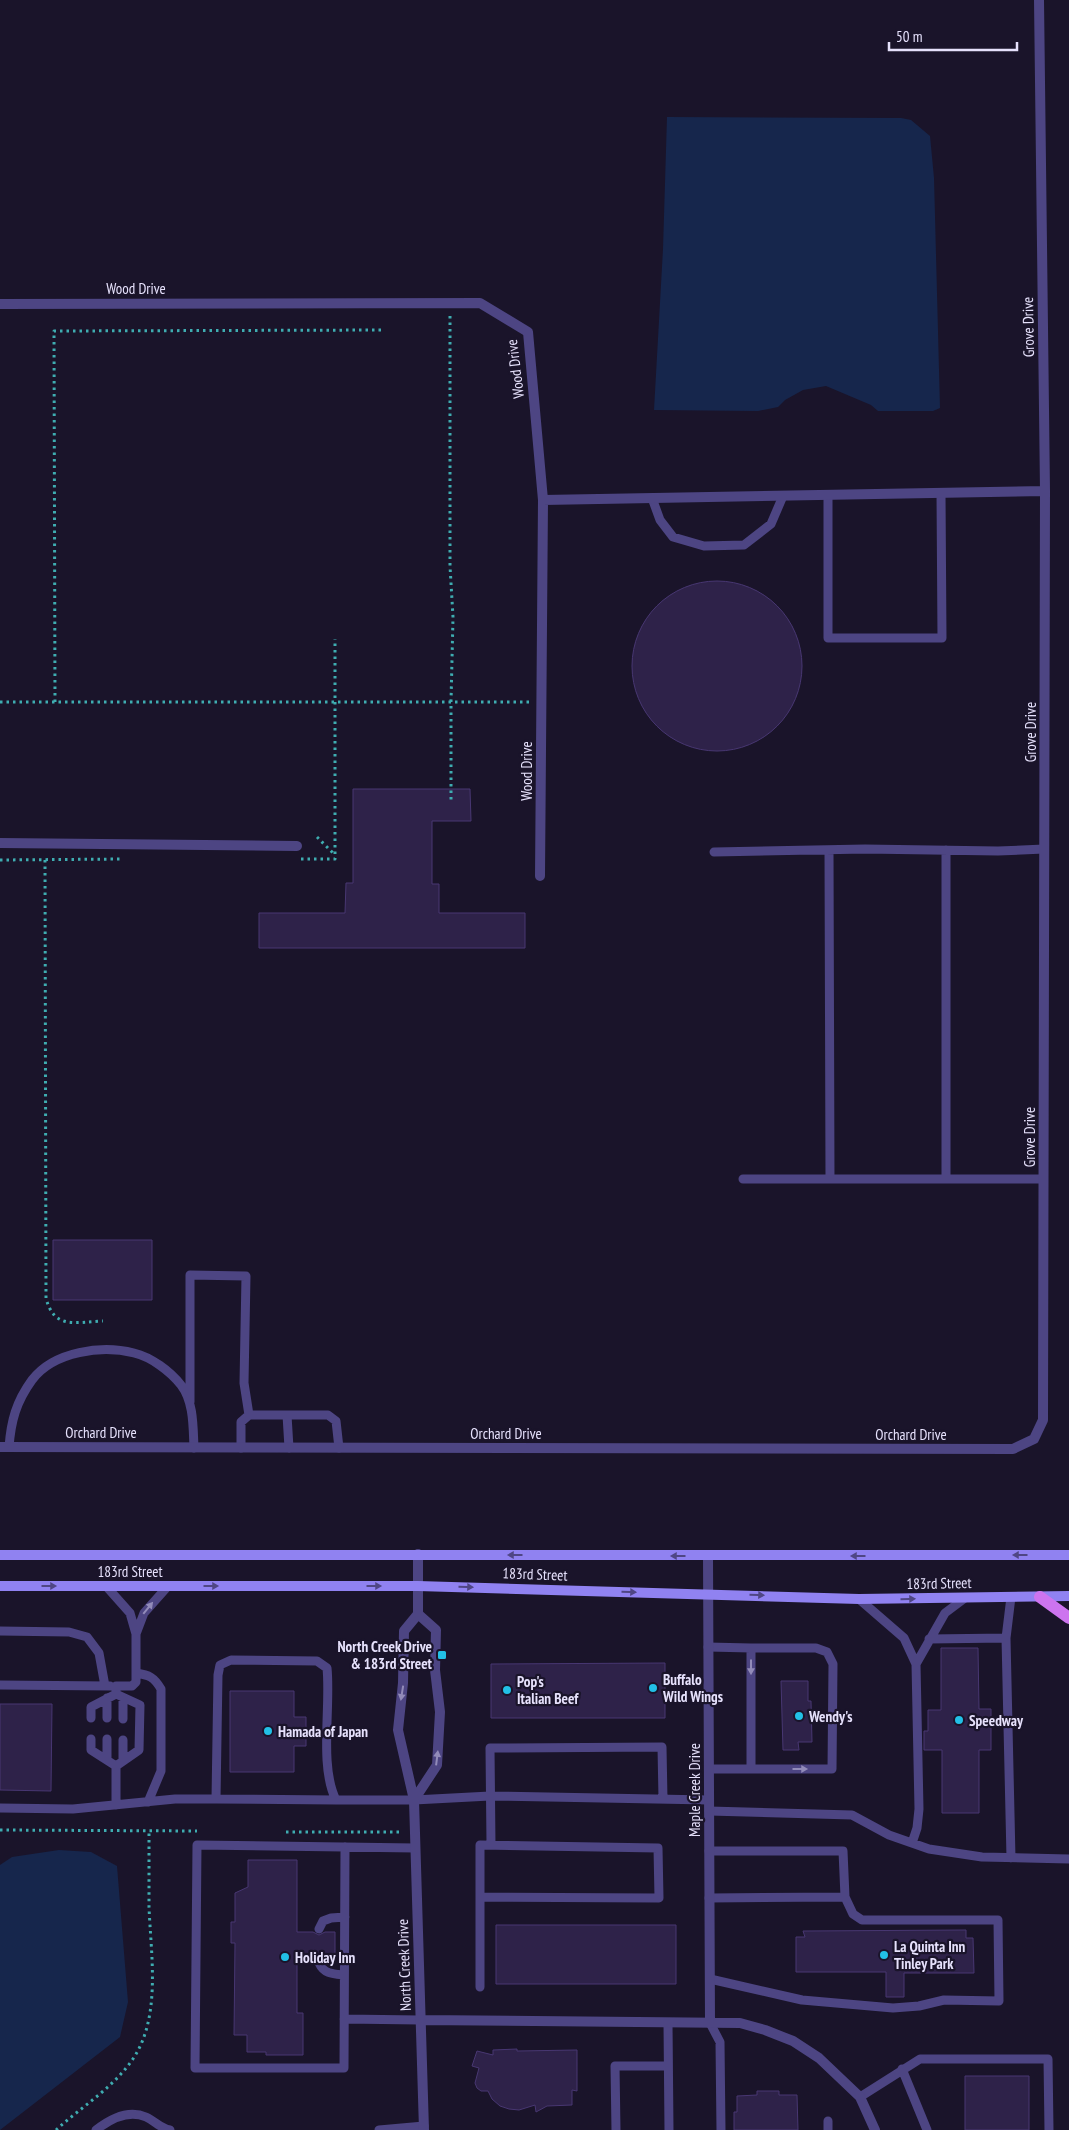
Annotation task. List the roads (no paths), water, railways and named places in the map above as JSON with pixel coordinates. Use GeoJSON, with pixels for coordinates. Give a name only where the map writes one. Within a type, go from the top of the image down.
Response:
{"type":"FeatureCollection","features":[{"type":"Feature","properties":{"kind":"main road"},"geometry":{"type":"LineString","coordinates":[[1040,1597],[1069,1618]]}},
{"type":"Feature","properties":{"kind":"street","name":"Grove Drive"},"geometry":{"type":"LineString","coordinates":[[1013,1449],[1034,1439],[1043,1420],[1045,491],[1039,0]]}},
{"type":"Feature","properties":{"kind":"street","name":"Wood Drive"},"geometry":{"type":"LineString","coordinates":[[0,304],[480,303],[528,332],[543,500],[540,876]]}},
{"type":"Feature","properties":{"kind":"street"},"geometry":{"type":"LineString","coordinates":[[543,500],[1045,491]]}},
{"type":"Feature","properties":{"kind":"street"},"geometry":{"type":"LineString","coordinates":[[0,843],[297,846]]}},
{"type":"Feature","properties":{"kind":"street","name":"Orchard Drive"},"geometry":{"type":"LineString","coordinates":[[4,1447],[1013,1449]]}},
{"type":"Feature","properties":{"kind":"street"},"geometry":{"type":"LineString","coordinates":[[414,1800],[437,1765],[440,1712],[435,1670],[436,1630],[418,1614],[418,1554]]}},
{"type":"Feature","properties":{"kind":"street","name":"183rd Street"},"geometry":{"type":"LineString","coordinates":[[0,1555],[1069,1555]]}},
{"type":"Feature","properties":{"kind":"street","name":"Maple Creek Drive"},"geometry":{"type":"LineString","coordinates":[[708,1556],[710,2023]]}},
{"type":"Feature","properties":{"kind":"street","name":"183rd Street"},"geometry":{"type":"LineString","coordinates":[[0,1586],[418,1586],[859,1599],[1069,1596]]}},
{"type":"Feature","properties":{"kind":"street","name":"North Creek Drive"},"geometry":{"type":"LineString","coordinates":[[418,1614],[404,1631],[403,1684],[398,1730],[414,1800],[424,2128]]}},
{"type":"Feature","properties":{"kind":"street"},"geometry":{"type":"LineString","coordinates":[[420,2020],[740,2023],[793,2041],[819,2058],[860,2097],[876,2130]]}},
{"type":"Feature","properties":{"kind":"lane"},"geometry":{"type":"LineString","coordinates":[[828,495],[828,638],[942,638],[941,493]]}},
{"type":"Feature","properties":{"kind":"lane"},"geometry":{"type":"LineString","coordinates":[[652,498],[660,520],[673,536],[704,546],[736,546],[744,545],[771,524],[783,496]]}},
{"type":"Feature","properties":{"kind":"lane"},"geometry":{"type":"LineString","coordinates":[[714,852],[1044,849]]}},
{"type":"Feature","properties":{"kind":"lane"},"geometry":{"type":"LineString","coordinates":[[829,850],[830,1178]]}},
{"type":"Feature","properties":{"kind":"lane"},"geometry":{"type":"LineString","coordinates":[[946,850],[946,1178]]}},
{"type":"Feature","properties":{"kind":"lane"},"geometry":{"type":"LineString","coordinates":[[742,1179],[1044,1179]]}},
{"type":"Feature","properties":{"kind":"lane"},"geometry":{"type":"LineString","coordinates":[[194,1448],[190,1402],[190,1276],[246,1276],[244,1383],[249,1415]]}},
{"type":"Feature","properties":{"kind":"lane"},"geometry":{"type":"LineString","coordinates":[[4,1447],[11,1420],[33,1379],[52,1363],[75,1353],[109,1350],[136,1353],[159,1364],[181,1385],[190,1402]]}},
{"type":"Feature","properties":{"kind":"lane"},"geometry":{"type":"LineString","coordinates":[[242,1448],[242,1422],[249,1415],[328,1415],[333,1418],[338,1426],[339,1448]]}},
{"type":"Feature","properties":{"kind":"lane"},"geometry":{"type":"LineString","coordinates":[[287,1415],[289,1448]]}},
{"type":"Feature","properties":{"kind":"lane"},"geometry":{"type":"LineString","coordinates":[[90,1718],[90,1707],[132,1686],[136,1682],[136,1634],[130,1613],[106,1586]]}},
{"type":"Feature","properties":{"kind":"lane"},"geometry":{"type":"LineString","coordinates":[[136,1634],[144,1613],[168,1586]]}},
{"type":"Feature","properties":{"kind":"lane"},"geometry":{"type":"LineString","coordinates":[[1011,1597],[1006,1638],[1011,1858]]}},
{"type":"Feature","properties":{"kind":"lane"},"geometry":{"type":"LineString","coordinates":[[916,1664],[945,1613],[965,1598]]}},
{"type":"Feature","properties":{"kind":"lane"},"geometry":{"type":"LineString","coordinates":[[859,1599],[904,1638],[916,1664],[919,1810],[917,1828],[912,1843]]}},
{"type":"Feature","properties":{"kind":"lane"},"geometry":{"type":"LineString","coordinates":[[0,1631],[69,1632],[88,1637],[99,1653],[105,1686]]}},
{"type":"Feature","properties":{"kind":"lane"},"geometry":{"type":"LineString","coordinates":[[929,1639],[1006,1638]]}},
{"type":"Feature","properties":{"kind":"lane"},"geometry":{"type":"LineString","coordinates":[[708,1647],[816,1648],[827,1652],[832,1664],[832,1769],[709,1768]]}},
{"type":"Feature","properties":{"kind":"lane"},"geometry":{"type":"LineString","coordinates":[[751,1648],[751,1769]]}},
{"type":"Feature","properties":{"kind":"lane"},"geometry":{"type":"LineString","coordinates":[[216,1799],[218,1675],[220,1665],[231,1660],[317,1661],[327,1668],[328,1767],[331,1789],[336,1800]]}},
{"type":"Feature","properties":{"kind":"lane"},"geometry":{"type":"LineString","coordinates":[[136,1674],[150,1675],[156,1680],[161,1689],[161,1770],[148,1802]]}},
{"type":"Feature","properties":{"kind":"lane"},"geometry":{"type":"LineString","coordinates":[[0,1685],[105,1686],[140,1706],[139,1750],[120,1764]]}},
{"type":"Feature","properties":{"kind":"lane"},"geometry":{"type":"LineString","coordinates":[[118,1692],[123,1719]]}},
{"type":"Feature","properties":{"kind":"lane"},"geometry":{"type":"LineString","coordinates":[[107,1698],[107,1718]]}},
{"type":"Feature","properties":{"kind":"lane"},"geometry":{"type":"LineString","coordinates":[[91,1739],[91,1750],[107,1760],[120,1764]]}},
{"type":"Feature","properties":{"kind":"lane"},"geometry":{"type":"LineString","coordinates":[[107,1739],[107,1760]]}},
{"type":"Feature","properties":{"kind":"lane"},"geometry":{"type":"LineString","coordinates":[[116,1805],[123,1740]]}},
{"type":"Feature","properties":{"kind":"lane"},"geometry":{"type":"LineString","coordinates":[[491,1844],[490,1748],[662,1747],[663,1799]]}},
{"type":"Feature","properties":{"kind":"lane"},"geometry":{"type":"LineString","coordinates":[[0,1808],[73,1809],[175,1799],[414,1800],[490,1796],[709,1800]]}},
{"type":"Feature","properties":{"kind":"lane"},"geometry":{"type":"LineString","coordinates":[[709,1812],[852,1815],[889,1835],[929,1850],[982,1857],[1069,1859]]}},
{"type":"Feature","properties":{"kind":"lane"},"geometry":{"type":"LineString","coordinates":[[345,1847],[344,2068],[195,2068],[197,1845],[345,1847],[415,1848]]}},
{"type":"Feature","properties":{"kind":"lane"},"geometry":{"type":"LineString","coordinates":[[480,1897],[659,1898],[658,1848],[480,1845],[480,1897],[480,1987]]}},
{"type":"Feature","properties":{"kind":"lane"},"geometry":{"type":"LineString","coordinates":[[709,1851],[844,1851],[845,1897],[853,1914],[862,1920],[998,1920],[999,2001],[944,2000],[919,2006],[892,2008],[802,2000],[710,1979]]}},
{"type":"Feature","properties":{"kind":"lane"},"geometry":{"type":"LineString","coordinates":[[709,1898],[845,1897]]}},
{"type":"Feature","properties":{"kind":"lane"},"geometry":{"type":"LineString","coordinates":[[319,1929],[323,1921],[331,1918],[345,1917]]}},
{"type":"Feature","properties":{"kind":"lane"},"geometry":{"type":"LineString","coordinates":[[319,1963],[321,1968],[329,1974],[344,1975]]}},
{"type":"Feature","properties":{"kind":"lane"},"geometry":{"type":"LineString","coordinates":[[344,2019],[420,2020]]}},
{"type":"Feature","properties":{"kind":"lane"},"geometry":{"type":"LineString","coordinates":[[668,2023],[669,2130]]}},
{"type":"Feature","properties":{"kind":"lane"},"geometry":{"type":"LineString","coordinates":[[710,2023],[720,2042],[721,2130]]}},
{"type":"Feature","properties":{"kind":"lane"},"geometry":{"type":"LineString","coordinates":[[860,2097],[920,2059],[1048,2059],[1049,2130]]}},
{"type":"Feature","properties":{"kind":"lane"},"geometry":{"type":"LineString","coordinates":[[616,2130],[615,2066],[668,2066]]}},
{"type":"Feature","properties":{"kind":"lane"},"geometry":{"type":"LineString","coordinates":[[902,2069],[927,2130]]}},
{"type":"Feature","properties":{"kind":"lane"},"geometry":{"type":"LineString","coordinates":[[96,2130],[110,2119],[127,2114],[145,2117],[164,2129],[170,2130]]}},
{"type":"Feature","properties":{"kind":"lane"},"geometry":{"type":"LineString","coordinates":[[379,2130],[424,2128]]}},
{"type":"Feature","properties":{"kind":"water"},"geometry":{"type":"Polygon","coordinates":[[[667,117],[901,118],[911,120],[930,136],[934,178],[940,408],[933,411],[878,411],[871,405],[826,386],[803,390],[785,400],[778,407],[758,411],[654,410],[663,249],[667,117]]]}},
{"type":"Feature","properties":{"kind":"water"},"geometry":{"type":"Polygon","coordinates":[[[59,1850],[91,1852],[117,1866],[128,2002],[120,2037],[0,2130],[0,1865],[12,1857],[59,1850]]]}},
{"type":"Feature","properties":{"kind":"place","name":"North Creek Drive & 183rd Street"},"geometry":{"type":"Point","coordinates":[442,1655]}},
{"type":"Feature","properties":{"kind":"place","name":"Buffalo Wild Wings"},"geometry":{"type":"Point","coordinates":[653,1688]}},
{"type":"Feature","properties":{"kind":"place","name":"Pop's Italian Beef"},"geometry":{"type":"Point","coordinates":[507,1690]}},
{"type":"Feature","properties":{"kind":"place","name":"Wendy's"},"geometry":{"type":"Point","coordinates":[799,1716]}},
{"type":"Feature","properties":{"kind":"place","name":"Speedway"},"geometry":{"type":"Point","coordinates":[959,1720]}},
{"type":"Feature","properties":{"kind":"place","name":"Hamada of Japan"},"geometry":{"type":"Point","coordinates":[268,1731]}},
{"type":"Feature","properties":{"kind":"place","name":"La Quinta Inn Tinley Park"},"geometry":{"type":"Point","coordinates":[884,1955]}},
{"type":"Feature","properties":{"kind":"place","name":"Holiday Inn"},"geometry":{"type":"Point","coordinates":[285,1957]}}]}
